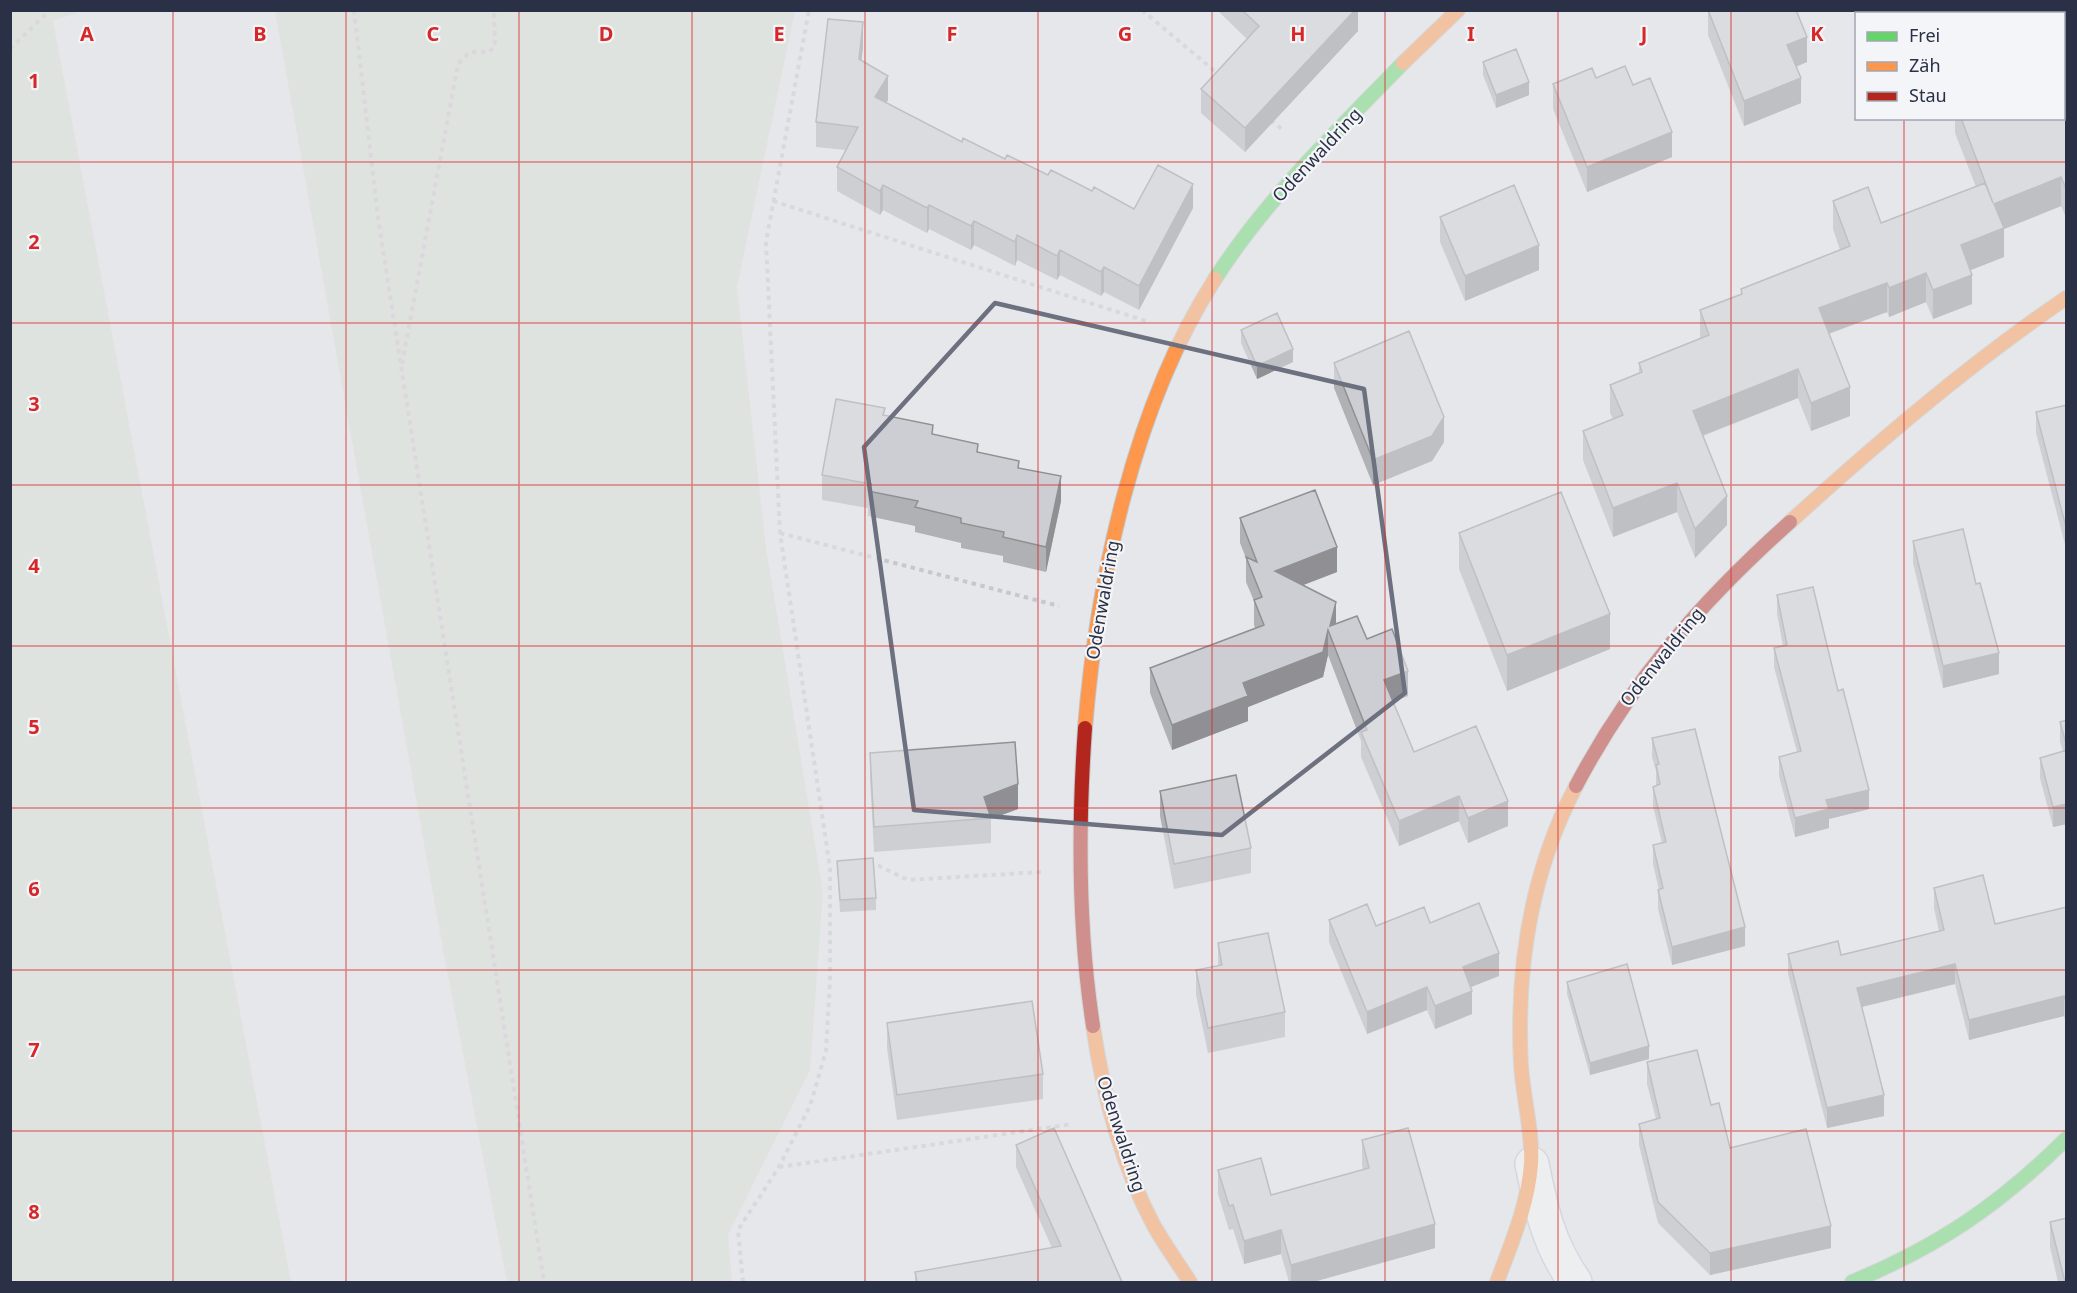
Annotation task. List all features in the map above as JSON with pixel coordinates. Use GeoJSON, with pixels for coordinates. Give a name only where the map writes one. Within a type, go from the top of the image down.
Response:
{"type":"FeatureCollection","features":[{"type":"Feature","properties":{"kind":"street","name":"Odenwaldring"},"geometry":{"type":"LineString","coordinates":[[1190,1282],[1149,1217],[1112,1119],[1098,1060],[1089,995],[1080,870],[1080,795],[1084,727],[1097,616],[1115,531],[1144,427],[1183,333],[1230,256],[1270,207],[1314,156],[1458,10]]}},
{"type":"Feature","properties":{"kind":"street","name":"Odenwaldring"},"geometry":{"type":"LineString","coordinates":[[1575,1282],[1550,1239],[1541,1211],[1532,1164],[1521,1063],[1520,1020],[1528,926],[1554,835],[1573,788],[1621,706],[1671,642],[1729,578],[1808,504],[1965,372],[2067,298]]}},
{"type":"Feature","properties":{"kind":"street"},"geometry":{"type":"LineString","coordinates":[[1852,1282],[1917,1254],[1987,1209],[2067,1139]]}},
{"type":"Feature","properties":{"kind":"street","name":"Odenwaldring"},"geometry":{"type":"LineString","coordinates":[[1497,1282],[1521,1215],[1532,1164]]}},
{"type":"Feature","properties":{"kind":"path"},"geometry":{"type":"LineString","coordinates":[[10,49],[50,10]]}},
{"type":"Feature","properties":{"kind":"path"},"geometry":{"type":"LineString","coordinates":[[354,10],[378,218],[544,1282]]}},
{"type":"Feature","properties":{"kind":"path"},"geometry":{"type":"LineString","coordinates":[[401,368],[458,64],[470,52],[489,52],[495,46],[494,10]]}},
{"type":"Feature","properties":{"kind":"path"},"geometry":{"type":"LineString","coordinates":[[744,1282],[738,1230],[779,1167],[810,1106],[826,1051],[830,981],[830,868],[780,533],[766,242],[809,10]]}},
{"type":"Feature","properties":{"kind":"path"},"geometry":{"type":"LineString","coordinates":[[1142,10],[1224,80]]}},
{"type":"Feature","properties":{"kind":"path"},"geometry":{"type":"LineString","coordinates":[[1269,118],[1314,156]]}},
{"type":"Feature","properties":{"kind":"path"},"geometry":{"type":"LineString","coordinates":[[773,201],[1183,333]]}},
{"type":"Feature","properties":{"kind":"path"},"geometry":{"type":"LineString","coordinates":[[780,533],[1097,616]]}},
{"type":"Feature","properties":{"kind":"path"},"geometry":{"type":"LineString","coordinates":[[859,867],[879,866],[908,880],[1080,870]]}},
{"type":"Feature","properties":{"kind":"path"},"geometry":{"type":"LineString","coordinates":[[830,868],[840,868]]}},
{"type":"Feature","properties":{"kind":"path"},"geometry":{"type":"LineString","coordinates":[[779,1167],[1112,1119]]}},
{"type":"Feature","properties":{"kind":"highlighted area"},"geometry":{"type":"Polygon","coordinates":[[[995,303],[1364,389],[1405,693],[1222,835],[914,810],[864,447],[995,303]]]}},
{"type":"Feature","properties":{"kind":"shaded area"},"geometry":{"type":"Polygon","coordinates":[[[10,11],[82,11],[53,21],[291,1282],[11,1282],[10,11]]]}},
{"type":"Feature","properties":{"kind":"shaded area"},"geometry":{"type":"Polygon","coordinates":[[[275,11],[795,11],[737,287],[766,548],[823,892],[810,1070],[728,1235],[732,1282],[507,1282],[444,955],[275,11]]]}},
{"type":"Feature","properties":{"kind":"building"},"geometry":{"type":"Polygon","coordinates":[[[1242,10],[1355,10],[1245,128],[1201,89],[1259,26],[1242,10]]]}},
{"type":"Feature","properties":{"kind":"building"},"geometry":{"type":"Polygon","coordinates":[[[1708,10],[1796,10],[1807,37],[1787,45],[1801,78],[1744,101],[1708,10]]]}},
{"type":"Feature","properties":{"kind":"building"},"geometry":{"type":"Polygon","coordinates":[[[828,19],[863,22],[859,59],[888,76],[875,97],[962,142],[963,138],[1005,159],[1007,155],[1048,175],[1051,170],[1092,191],[1094,187],[1134,209],[1158,165],[1193,184],[1139,286],[1104,267],[1101,272],[1060,250],[1057,256],[1017,235],[1015,242],[974,221],[971,226],[929,205],[927,208],[883,185],[880,191],[837,167],[858,127],[816,122],[828,19]]]}},
{"type":"Feature","properties":{"kind":"building"},"geometry":{"type":"Polygon","coordinates":[[[1516,49],[1529,82],[1496,95],[1483,62],[1516,49]]]}},
{"type":"Feature","properties":{"kind":"building"},"geometry":{"type":"Polygon","coordinates":[[[1625,66],[1633,85],[1650,78],[1672,132],[1587,167],[1553,84],[1592,68],[1596,78],[1625,66]]]}},
{"type":"Feature","properties":{"kind":"building"},"geometry":{"type":"Polygon","coordinates":[[[2067,90],[2067,191],[2061,177],[1994,204],[2004,228],[1961,245],[1972,275],[1933,290],[1926,273],[1889,288],[1887,283],[1819,308],[1850,387],[1811,403],[1798,369],[1693,411],[1727,496],[1695,529],[1677,483],[1613,508],[1583,431],[1623,415],[1610,385],[1642,372],[1639,363],[1709,335],[1700,310],[1742,294],[1741,289],[1850,246],[1833,201],[1868,187],[1881,223],[1985,183],[1993,203],[1962,120],[2065,120],[2065,91],[2067,90]]]}},
{"type":"Feature","properties":{"kind":"building"},"geometry":{"type":"Polygon","coordinates":[[[1514,185],[1539,245],[1465,276],[1440,217],[1514,185]]]}},
{"type":"Feature","properties":{"kind":"building"},"geometry":{"type":"Polygon","coordinates":[[[1277,313],[1293,349],[1257,366],[1241,330],[1277,313]]]}},
{"type":"Feature","properties":{"kind":"building"},"geometry":{"type":"Polygon","coordinates":[[[1409,331],[1444,417],[1432,436],[1373,460],[1334,363],[1409,331]]]}},
{"type":"Feature","properties":{"kind":"building"},"geometry":{"type":"Polygon","coordinates":[[[836,399],[885,408],[883,415],[933,425],[932,434],[978,444],[977,452],[1019,461],[1018,468],[1061,476],[1046,547],[1003,537],[1004,532],[961,523],[961,518],[915,507],[918,501],[868,491],[871,484],[822,475],[836,399]]]}},
{"type":"Feature","properties":{"kind":"building"},"geometry":{"type":"Polygon","coordinates":[[[2067,405],[2067,531],[2036,412],[2067,405]]]}},
{"type":"Feature","properties":{"kind":"building"},"geometry":{"type":"Polygon","coordinates":[[[1315,490],[1337,547],[1275,571],[1336,602],[1330,626],[1357,616],[1367,639],[1392,629],[1408,671],[1384,680],[1414,752],[1476,726],[1508,801],[1468,818],[1459,796],[1399,821],[1361,732],[1367,730],[1328,630],[1323,652],[1243,683],[1248,696],[1172,725],[1150,668],[1264,625],[1254,600],[1262,597],[1246,557],[1257,562],[1240,518],[1315,490]]]}},
{"type":"Feature","properties":{"kind":"building"},"geometry":{"type":"Polygon","coordinates":[[[1561,492],[1610,614],[1507,655],[1459,533],[1561,492]]]}},
{"type":"Feature","properties":{"kind":"building"},"geometry":{"type":"Polygon","coordinates":[[[1963,529],[1976,584],[1980,583],[1999,653],[1943,666],[1913,541],[1963,529]]]}},
{"type":"Feature","properties":{"kind":"building"},"geometry":{"type":"Polygon","coordinates":[[[1813,587],[1838,691],[1843,689],[1869,790],[1826,800],[1829,809],[1795,818],[1779,757],[1801,751],[1774,648],[1787,645],[1777,595],[1813,587]]]}},
{"type":"Feature","properties":{"kind":"building"},"geometry":{"type":"Polygon","coordinates":[[[2067,720],[2067,747],[2060,722],[2067,720]]]}},
{"type":"Feature","properties":{"kind":"building"},"geometry":{"type":"Polygon","coordinates":[[[1695,729],[1745,927],[1672,947],[1658,890],[1663,888],[1653,845],[1666,842],[1653,787],[1660,784],[1656,765],[1659,764],[1652,738],[1695,729]]]}},
{"type":"Feature","properties":{"kind":"building"},"geometry":{"type":"Polygon","coordinates":[[[1015,742],[1018,784],[984,797],[991,818],[874,827],[870,753],[1015,742]]]}},
{"type":"Feature","properties":{"kind":"building"},"geometry":{"type":"Polygon","coordinates":[[[2067,750],[2067,804],[2053,807],[2040,758],[2067,750]]]}},
{"type":"Feature","properties":{"kind":"building"},"geometry":{"type":"Polygon","coordinates":[[[1236,775],[1251,848],[1174,864],[1160,791],[1236,775]]]}},
{"type":"Feature","properties":{"kind":"building"},"geometry":{"type":"Polygon","coordinates":[[[873,858],[876,898],[840,900],[837,861],[873,858]]]}},
{"type":"Feature","properties":{"kind":"building"},"geometry":{"type":"Polygon","coordinates":[[[1983,875],[1995,924],[2067,907],[2067,1006],[2064,996],[1969,1020],[1955,964],[1857,988],[1884,1095],[1827,1108],[1788,954],[1838,941],[1841,955],[1944,930],[1934,888],[1983,875]]]}},
{"type":"Feature","properties":{"kind":"building"},"geometry":{"type":"Polygon","coordinates":[[[1479,903],[1499,953],[1463,967],[1472,991],[1435,1006],[1427,987],[1367,1012],[1329,920],[1367,904],[1376,926],[1424,907],[1430,923],[1479,903]]]}},
{"type":"Feature","properties":{"kind":"building"},"geometry":{"type":"Polygon","coordinates":[[[1268,933],[1285,1012],[1208,1028],[1196,970],[1222,965],[1218,943],[1268,933]]]}},
{"type":"Feature","properties":{"kind":"building"},"geometry":{"type":"Polygon","coordinates":[[[1627,964],[1649,1046],[1590,1063],[1567,982],[1627,964]]]}},
{"type":"Feature","properties":{"kind":"building"},"geometry":{"type":"Polygon","coordinates":[[[1032,1001],[1043,1074],[897,1095],[887,1023],[1032,1001]]]}},
{"type":"Feature","properties":{"kind":"building"},"geometry":{"type":"Polygon","coordinates":[[[1697,1050],[1711,1105],[1719,1103],[1730,1148],[1806,1129],[1831,1226],[1710,1253],[1658,1202],[1639,1124],[1660,1118],[1647,1062],[1697,1050]]]}},
{"type":"Feature","properties":{"kind":"building"},"geometry":{"type":"Polygon","coordinates":[[[1054,1128],[1122,1282],[917,1282],[915,1272],[1061,1246],[1016,1145],[1054,1128]]]}},
{"type":"Feature","properties":{"kind":"building"},"geometry":{"type":"Polygon","coordinates":[[[1408,1128],[1435,1224],[1291,1265],[1281,1230],[1244,1241],[1233,1205],[1229,1206],[1218,1170],[1261,1158],[1271,1195],[1369,1168],[1362,1140],[1408,1128]]]}},
{"type":"Feature","properties":{"kind":"building"},"geometry":{"type":"Polygon","coordinates":[[[2067,1218],[2067,1282],[2065,1282],[2050,1222],[2067,1218]]]}},
{"type":"Feature","properties":{"kind":"traffic: fast"},"geometry":{"type":"LineString","coordinates":[[1215,279],[1279,193],[1403,63]]}},
{"type":"Feature","properties":{"kind":"traffic: fast"},"geometry":{"type":"LineString","coordinates":[[1852,1282],[1913,1254],[1967,1222],[2017,1184],[2066,1139]]}},
{"type":"Feature","properties":{"kind":"traffic: slow"},"geometry":{"type":"LineString","coordinates":[[1403,63],[1458,10]]}},
{"type":"Feature","properties":{"kind":"traffic: slow"},"geometry":{"type":"LineString","coordinates":[[1085,728],[1099,613],[1124,495],[1141,437],[1162,382],[1187,328],[1215,279]]}},
{"type":"Feature","properties":{"kind":"traffic: slow"},"geometry":{"type":"LineString","coordinates":[[1790,522],[1924,405],[2066,298]]}},
{"type":"Feature","properties":{"kind":"traffic: slow"},"geometry":{"type":"LineString","coordinates":[[1497,1282],[1523,1209],[1531,1164],[1531,1140],[1521,1065],[1520,1029],[1524,957],[1530,922],[1548,852],[1576,786]]}},
{"type":"Feature","properties":{"kind":"traffic: slow"},"geometry":{"type":"LineString","coordinates":[[1093,1026],[1108,1102],[1132,1177],[1153,1224],[1190,1282]]}},
{"type":"Feature","properties":{"kind":"traffic: jam"},"geometry":{"type":"LineString","coordinates":[[1576,786],[1620,712],[1671,644],[1727,582],[1790,522]]}},
{"type":"Feature","properties":{"kind":"traffic: jam"},"geometry":{"type":"LineString","coordinates":[[1085,728],[1080,840],[1082,915],[1093,1026]]}}]}
